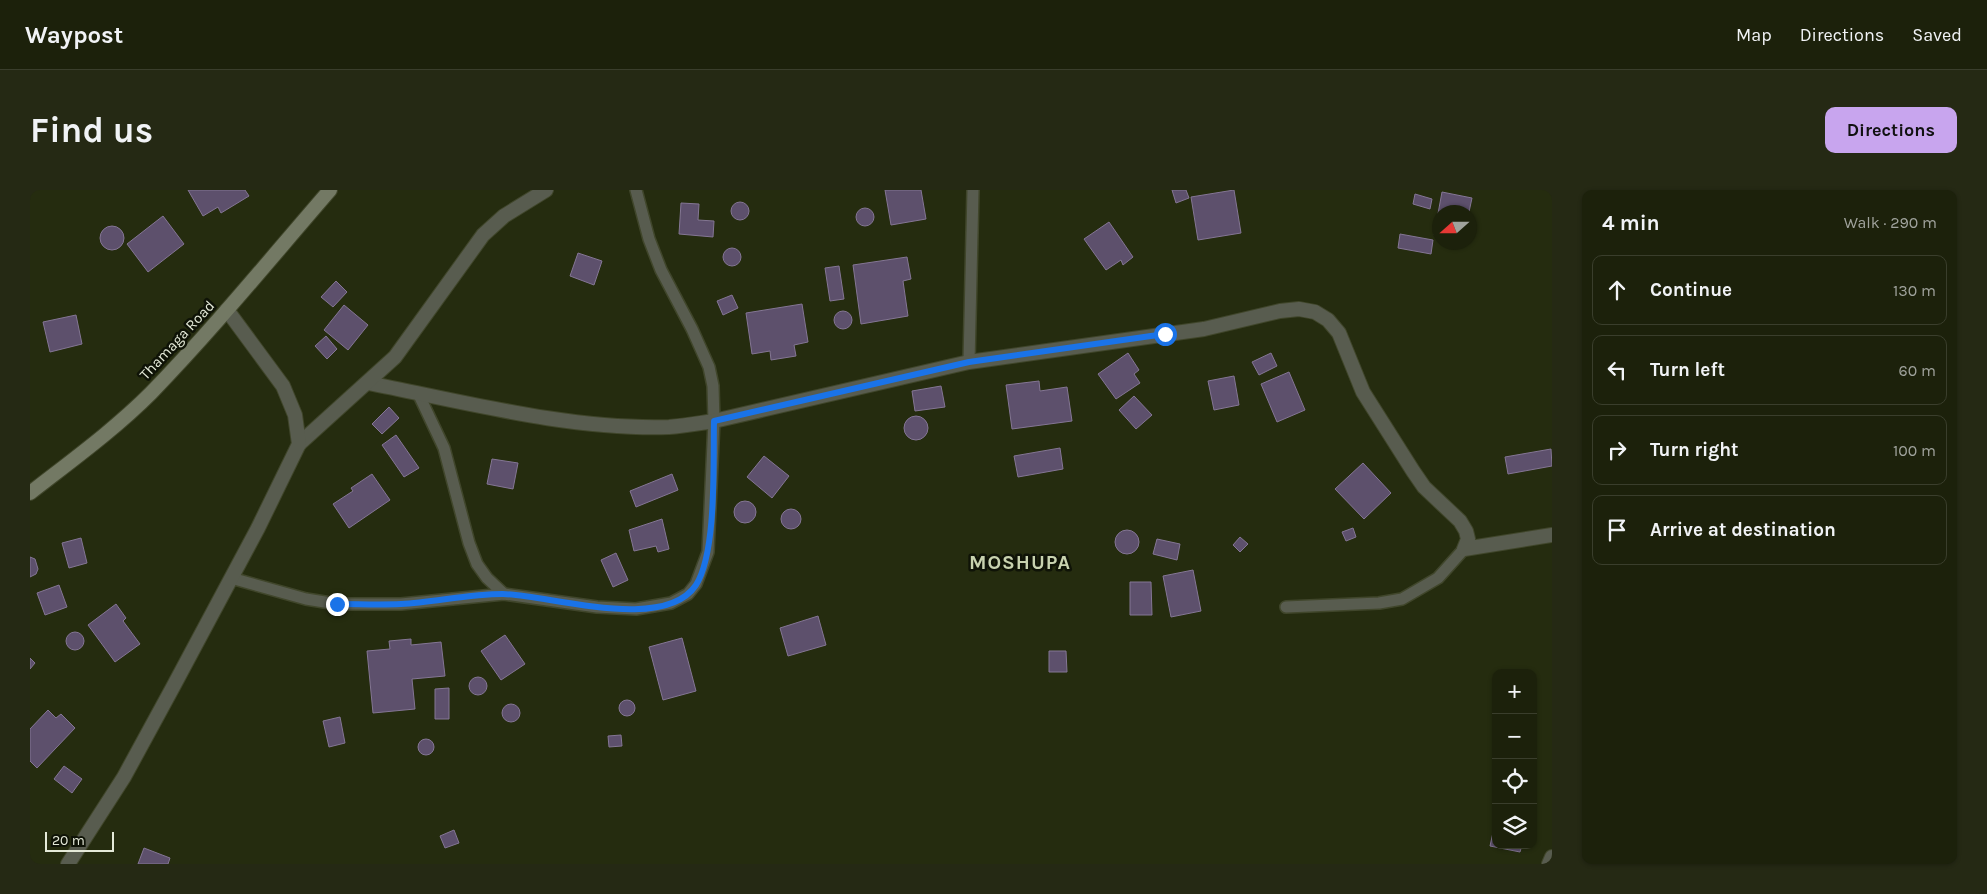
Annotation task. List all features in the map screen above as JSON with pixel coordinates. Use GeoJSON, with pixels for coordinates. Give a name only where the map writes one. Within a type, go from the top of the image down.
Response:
{"type":"FeatureCollection","features":[{"type":"Feature","properties":{"kind":"main road","name":"Thamaga Road"},"geometry":{"type":"LineString","coordinates":[[30,492],[90,446],[149,394],[227,310],[330,190]]}},
{"type":"Feature","properties":{"kind":"street"},"geometry":{"type":"LineString","coordinates":[[68,864],[124,777],[231,578],[299,444],[395,357],[483,236],[504,216],[546,190]]}},
{"type":"Feature","properties":{"kind":"street"},"geometry":{"type":"LineString","coordinates":[[368,383],[533,416],[624,426],[671,427],[714,421],[969,362],[1204,329],[1280,311],[1299,309],[1315,312],[1328,320],[1339,332],[1363,392],[1413,471],[1424,487],[1460,521],[1466,530],[1468,539],[1464,549]]}},
{"type":"Feature","properties":{"kind":"street"},"geometry":{"type":"LineString","coordinates":[[227,310],[283,386],[295,415],[299,444]]}},
{"type":"Feature","properties":{"kind":"street"},"geometry":{"type":"LineString","coordinates":[[1464,549],[1552,535]]}},
{"type":"Feature","properties":{"kind":"street"},"geometry":{"type":"LineString","coordinates":[[1549,864],[1552,857]]}},
{"type":"Feature","properties":{"kind":"lane"},"geometry":{"type":"LineString","coordinates":[[231,578],[306,600],[337,604],[401,604],[504,594],[597,607],[636,609],[670,604],[688,594],[696,584],[708,552],[714,421],[712,386],[708,367],[692,328],[661,270],[649,239],[636,190]]}},
{"type":"Feature","properties":{"kind":"lane"},"geometry":{"type":"LineString","coordinates":[[969,362],[973,190]]}},
{"type":"Feature","properties":{"kind":"lane"},"geometry":{"type":"LineString","coordinates":[[418,393],[444,448],[469,543],[477,564],[487,578],[504,594]]}},
{"type":"Feature","properties":{"kind":"lane"},"geometry":{"type":"LineString","coordinates":[[1286,607],[1379,603],[1402,599],[1438,578],[1464,549]]}},
{"type":"Feature","properties":{"kind":"building"},"geometry":{"type":"Polygon","coordinates":[[[188,190],[245,190],[249,196],[221,213],[218,207],[203,216],[188,190]]]}},
{"type":"Feature","properties":{"kind":"building"},"geometry":{"type":"Polygon","coordinates":[[[885,190],[921,190],[926,219],[891,225],[885,190]]]}},
{"type":"Feature","properties":{"kind":"building"},"geometry":{"type":"Polygon","coordinates":[[[1172,190],[1186,190],[1189,198],[1176,203],[1172,190]]]}},
{"type":"Feature","properties":{"kind":"building"},"geometry":{"type":"Polygon","coordinates":[[[1234,190],[1241,233],[1198,240],[1191,197],[1234,190]]]}},
{"type":"Feature","properties":{"kind":"building"},"geometry":{"type":"Polygon","coordinates":[[[1442,192],[1472,198],[1470,205],[1440,205],[1442,192]]]}},
{"type":"Feature","properties":{"kind":"building"},"geometry":{"type":"Polygon","coordinates":[[[1415,194],[1432,199],[1430,209],[1413,204],[1415,194]]]}},
{"type":"Feature","properties":{"kind":"building"},"geometry":{"type":"Polygon","coordinates":[[[740,202],[746,205],[749,211],[746,217],[740,220],[734,217],[731,211],[734,205],[740,202]]]}},
{"type":"Feature","properties":{"kind":"building"},"geometry":{"type":"Polygon","coordinates":[[[681,203],[699,204],[698,220],[714,221],[713,237],[679,234],[681,203]]]}},
{"type":"Feature","properties":{"kind":"building"},"geometry":{"type":"Polygon","coordinates":[[[865,208],[871,211],[874,217],[871,223],[865,226],[859,223],[856,217],[859,211],[865,208]]]}},
{"type":"Feature","properties":{"kind":"building"},"geometry":{"type":"Polygon","coordinates":[[[163,216],[184,244],[148,272],[127,244],[163,216]]]}},
{"type":"Feature","properties":{"kind":"building"},"geometry":{"type":"Polygon","coordinates":[[[1109,222],[1133,257],[1123,265],[1121,260],[1106,270],[1084,239],[1109,222]]]}},
{"type":"Feature","properties":{"kind":"building"},"geometry":{"type":"Polygon","coordinates":[[[112,226],[121,229],[124,238],[121,247],[112,250],[103,247],[100,238],[103,229],[112,226]]]}},
{"type":"Feature","properties":{"kind":"building"},"geometry":{"type":"Polygon","coordinates":[[[1400,234],[1432,240],[1431,254],[1398,248],[1400,234]]]}},
{"type":"Feature","properties":{"kind":"building"},"geometry":{"type":"Polygon","coordinates":[[[732,248],[738,251],[741,257],[738,263],[732,266],[726,263],[723,257],[726,251],[732,248]]]}},
{"type":"Feature","properties":{"kind":"building"},"geometry":{"type":"Polygon","coordinates":[[[578,253],[602,261],[594,285],[570,276],[578,253]]]}},
{"type":"Feature","properties":{"kind":"building"},"geometry":{"type":"Polygon","coordinates":[[[907,257],[911,279],[903,281],[908,316],[861,324],[853,265],[907,257]]]}},
{"type":"Feature","properties":{"kind":"building"},"geometry":{"type":"Polygon","coordinates":[[[839,266],[844,299],[830,301],[825,268],[839,266]]]}},
{"type":"Feature","properties":{"kind":"building"},"geometry":{"type":"Polygon","coordinates":[[[336,281],[347,292],[333,307],[321,297],[336,281]]]}},
{"type":"Feature","properties":{"kind":"building"},"geometry":{"type":"Polygon","coordinates":[[[732,295],[738,308],[723,315],[717,301],[732,295]]]}},
{"type":"Feature","properties":{"kind":"building"},"geometry":{"type":"Polygon","coordinates":[[[802,304],[808,342],[794,345],[796,356],[771,360],[770,351],[752,354],[746,313],[802,304]]]}},
{"type":"Feature","properties":{"kind":"building"},"geometry":{"type":"Polygon","coordinates":[[[344,305],[368,325],[348,350],[324,330],[344,305]]]}},
{"type":"Feature","properties":{"kind":"building"},"geometry":{"type":"Polygon","coordinates":[[[843,311],[849,314],[852,320],[849,326],[843,329],[837,326],[834,320],[837,314],[843,311]]]}},
{"type":"Feature","properties":{"kind":"building"},"geometry":{"type":"Polygon","coordinates":[[[76,315],[82,344],[50,352],[43,322],[76,315]]]}},
{"type":"Feature","properties":{"kind":"building"},"geometry":{"type":"Polygon","coordinates":[[[326,336],[337,349],[327,359],[315,346],[326,336]]]}},
{"type":"Feature","properties":{"kind":"building"},"geometry":{"type":"Polygon","coordinates":[[[1128,353],[1139,370],[1134,374],[1140,383],[1116,399],[1098,374],[1128,353]]]}},
{"type":"Feature","properties":{"kind":"building"},"geometry":{"type":"Polygon","coordinates":[[[1271,353],[1277,366],[1259,375],[1252,362],[1271,353]]]}},
{"type":"Feature","properties":{"kind":"building"},"geometry":{"type":"Polygon","coordinates":[[[1289,372],[1305,410],[1277,422],[1261,384],[1289,372]]]}},
{"type":"Feature","properties":{"kind":"building"},"geometry":{"type":"Polygon","coordinates":[[[1234,376],[1239,405],[1214,410],[1208,381],[1234,376]]]}},
{"type":"Feature","properties":{"kind":"building"},"geometry":{"type":"Polygon","coordinates":[[[1039,381],[1040,391],[1067,387],[1072,421],[1012,429],[1006,385],[1039,381]]]}},
{"type":"Feature","properties":{"kind":"building"},"geometry":{"type":"Polygon","coordinates":[[[941,386],[945,407],[915,411],[912,391],[941,386]]]}},
{"type":"Feature","properties":{"kind":"building"},"geometry":{"type":"Polygon","coordinates":[[[1134,396],[1152,415],[1136,429],[1119,410],[1134,396]]]}},
{"type":"Feature","properties":{"kind":"building"},"geometry":{"type":"Polygon","coordinates":[[[389,407],[399,418],[382,434],[372,424],[389,407]]]}},
{"type":"Feature","properties":{"kind":"building"},"geometry":{"type":"Polygon","coordinates":[[[916,416],[925,419],[928,428],[925,437],[916,440],[907,437],[904,428],[907,419],[916,416]]]}},
{"type":"Feature","properties":{"kind":"building"},"geometry":{"type":"Polygon","coordinates":[[[396,435],[419,468],[404,477],[382,445],[396,435]]]}},
{"type":"Feature","properties":{"kind":"building"},"geometry":{"type":"Polygon","coordinates":[[[1060,448],[1063,469],[1018,477],[1014,456],[1060,448]]]}},
{"type":"Feature","properties":{"kind":"building"},"geometry":{"type":"Polygon","coordinates":[[[1551,449],[1552,466],[1508,474],[1505,457],[1551,449]]]}},
{"type":"Feature","properties":{"kind":"building"},"geometry":{"type":"Polygon","coordinates":[[[764,456],[789,476],[772,498],[747,477],[764,456]]]}},
{"type":"Feature","properties":{"kind":"building"},"geometry":{"type":"Polygon","coordinates":[[[492,459],[518,463],[513,489],[487,484],[492,459]]]}},
{"type":"Feature","properties":{"kind":"building"},"geometry":{"type":"Polygon","coordinates":[[[1363,463],[1391,493],[1364,519],[1335,489],[1363,463]]]}},
{"type":"Feature","properties":{"kind":"building"},"geometry":{"type":"Polygon","coordinates":[[[372,474],[390,500],[349,528],[333,504],[353,491],[351,488],[372,474]]]}},
{"type":"Feature","properties":{"kind":"building"},"geometry":{"type":"Polygon","coordinates":[[[672,474],[678,490],[636,507],[630,491],[672,474]]]}},
{"type":"Feature","properties":{"kind":"building"},"geometry":{"type":"Polygon","coordinates":[[[741,501],[749,501],[756,508],[756,516],[749,523],[741,523],[734,516],[734,508],[741,501]]]}},
{"type":"Feature","properties":{"kind":"building"},"geometry":{"type":"Polygon","coordinates":[[[787,509],[795,509],[801,515],[801,523],[795,529],[787,529],[781,523],[781,515],[787,509]]]}},
{"type":"Feature","properties":{"kind":"building"},"geometry":{"type":"Polygon","coordinates":[[[662,519],[669,549],[658,552],[656,546],[634,551],[629,530],[662,519]]]}},
{"type":"Feature","properties":{"kind":"building"},"geometry":{"type":"Polygon","coordinates":[[[1353,528],[1356,537],[1346,541],[1342,532],[1353,528]]]}},
{"type":"Feature","properties":{"kind":"building"},"geometry":{"type":"Polygon","coordinates":[[[1127,530],[1132,531],[1138,537],[1138,547],[1132,553],[1127,554],[1122,553],[1116,547],[1115,542],[1116,537],[1122,531],[1127,530]]]}},
{"type":"Feature","properties":{"kind":"building"},"geometry":{"type":"Polygon","coordinates":[[[1240,537],[1248,544],[1240,552],[1233,545],[1240,537]]]}},
{"type":"Feature","properties":{"kind":"building"},"geometry":{"type":"Polygon","coordinates":[[[81,538],[87,563],[69,568],[62,543],[81,538]]]}},
{"type":"Feature","properties":{"kind":"building"},"geometry":{"type":"Polygon","coordinates":[[[1157,539],[1180,544],[1177,560],[1153,554],[1157,539]]]}},
{"type":"Feature","properties":{"kind":"building"},"geometry":{"type":"Polygon","coordinates":[[[616,553],[628,580],[613,587],[601,560],[616,553]]]}},
{"type":"Feature","properties":{"kind":"building"},"geometry":{"type":"Polygon","coordinates":[[[30,557],[35,559],[38,569],[36,574],[30,577],[30,557]]]}},
{"type":"Feature","properties":{"kind":"building"},"geometry":{"type":"Polygon","coordinates":[[[1193,570],[1201,611],[1171,617],[1163,576],[1193,570]]]}},
{"type":"Feature","properties":{"kind":"building"},"geometry":{"type":"Polygon","coordinates":[[[1130,582],[1151,582],[1152,615],[1130,615],[1130,582]]]}},
{"type":"Feature","properties":{"kind":"building"},"geometry":{"type":"Polygon","coordinates":[[[59,585],[67,607],[45,615],[37,593],[59,585]]]}},
{"type":"Feature","properties":{"kind":"building"},"geometry":{"type":"Polygon","coordinates":[[[116,604],[126,618],[123,621],[140,644],[115,662],[88,625],[116,604]]]}},
{"type":"Feature","properties":{"kind":"building"},"geometry":{"type":"Polygon","coordinates":[[[818,616],[826,645],[788,656],[780,628],[818,616]]]}},
{"type":"Feature","properties":{"kind":"building"},"geometry":{"type":"Polygon","coordinates":[[[71,632],[79,632],[84,637],[82,648],[71,650],[66,645],[66,637],[71,632]]]}},
{"type":"Feature","properties":{"kind":"building"},"geometry":{"type":"Polygon","coordinates":[[[505,635],[525,664],[501,680],[481,651],[505,635]]]}},
{"type":"Feature","properties":{"kind":"building"},"geometry":{"type":"Polygon","coordinates":[[[682,638],[696,691],[663,700],[649,647],[682,638]]]}},
{"type":"Feature","properties":{"kind":"building"},"geometry":{"type":"Polygon","coordinates":[[[411,639],[411,645],[441,642],[445,676],[412,679],[415,709],[373,713],[367,651],[390,649],[389,641],[411,639]]]}},
{"type":"Feature","properties":{"kind":"building"},"geometry":{"type":"Polygon","coordinates":[[[1049,651],[1066,651],[1067,672],[1049,672],[1049,651]]]}},
{"type":"Feature","properties":{"kind":"building"},"geometry":{"type":"Polygon","coordinates":[[[30,658],[35,663],[30,669],[30,658]]]}},
{"type":"Feature","properties":{"kind":"building"},"geometry":{"type":"Polygon","coordinates":[[[478,677],[484,680],[487,686],[484,692],[478,695],[472,692],[469,686],[472,680],[478,677]]]}},
{"type":"Feature","properties":{"kind":"building"},"geometry":{"type":"Polygon","coordinates":[[[449,688],[449,719],[435,719],[435,689],[449,688]]]}},
{"type":"Feature","properties":{"kind":"building"},"geometry":{"type":"Polygon","coordinates":[[[627,700],[635,708],[627,716],[619,708],[627,700]]]}},
{"type":"Feature","properties":{"kind":"building"},"geometry":{"type":"Polygon","coordinates":[[[507,704],[515,704],[520,709],[518,720],[507,722],[502,717],[502,709],[507,704]]]}},
{"type":"Feature","properties":{"kind":"building"},"geometry":{"type":"Polygon","coordinates":[[[48,710],[56,718],[61,714],[75,728],[37,768],[30,761],[30,729],[48,710]]]}},
{"type":"Feature","properties":{"kind":"building"},"geometry":{"type":"Polygon","coordinates":[[[340,717],[345,743],[329,747],[323,721],[340,717]]]}},
{"type":"Feature","properties":{"kind":"building"},"geometry":{"type":"Polygon","coordinates":[[[621,735],[622,746],[609,747],[608,736],[621,735]]]}},
{"type":"Feature","properties":{"kind":"building"},"geometry":{"type":"Polygon","coordinates":[[[423,739],[429,739],[434,744],[432,753],[423,755],[418,750],[418,744],[423,739]]]}},
{"type":"Feature","properties":{"kind":"building"},"geometry":{"type":"Polygon","coordinates":[[[64,766],[82,779],[72,793],[54,779],[64,766]]]}},
{"type":"Feature","properties":{"kind":"building"},"geometry":{"type":"Polygon","coordinates":[[[454,830],[459,843],[445,848],[440,836],[454,830]]]}},
{"type":"Feature","properties":{"kind":"building"},"geometry":{"type":"Polygon","coordinates":[[[144,848],[170,858],[168,864],[138,864],[144,848]]]}},
{"type":"Feature","properties":{"kind":"building"},"geometry":{"type":"Polygon","coordinates":[[[1505,849],[1521,849],[1520,852],[1505,849]]]}},
{"type":"Feature","properties":{"kind":"district","name":"MOSHUPA"},"geometry":{"type":"Point","coordinates":[1020,562]}},
{"type":"Feature","properties":{"kind":"route"},"geometry":{"type":"LineString","coordinates":[[337,604],[401,604],[504,594],[597,607],[636,609],[670,604],[688,594],[696,584],[708,552],[714,421],[952,365],[1165,334]]}}]}
